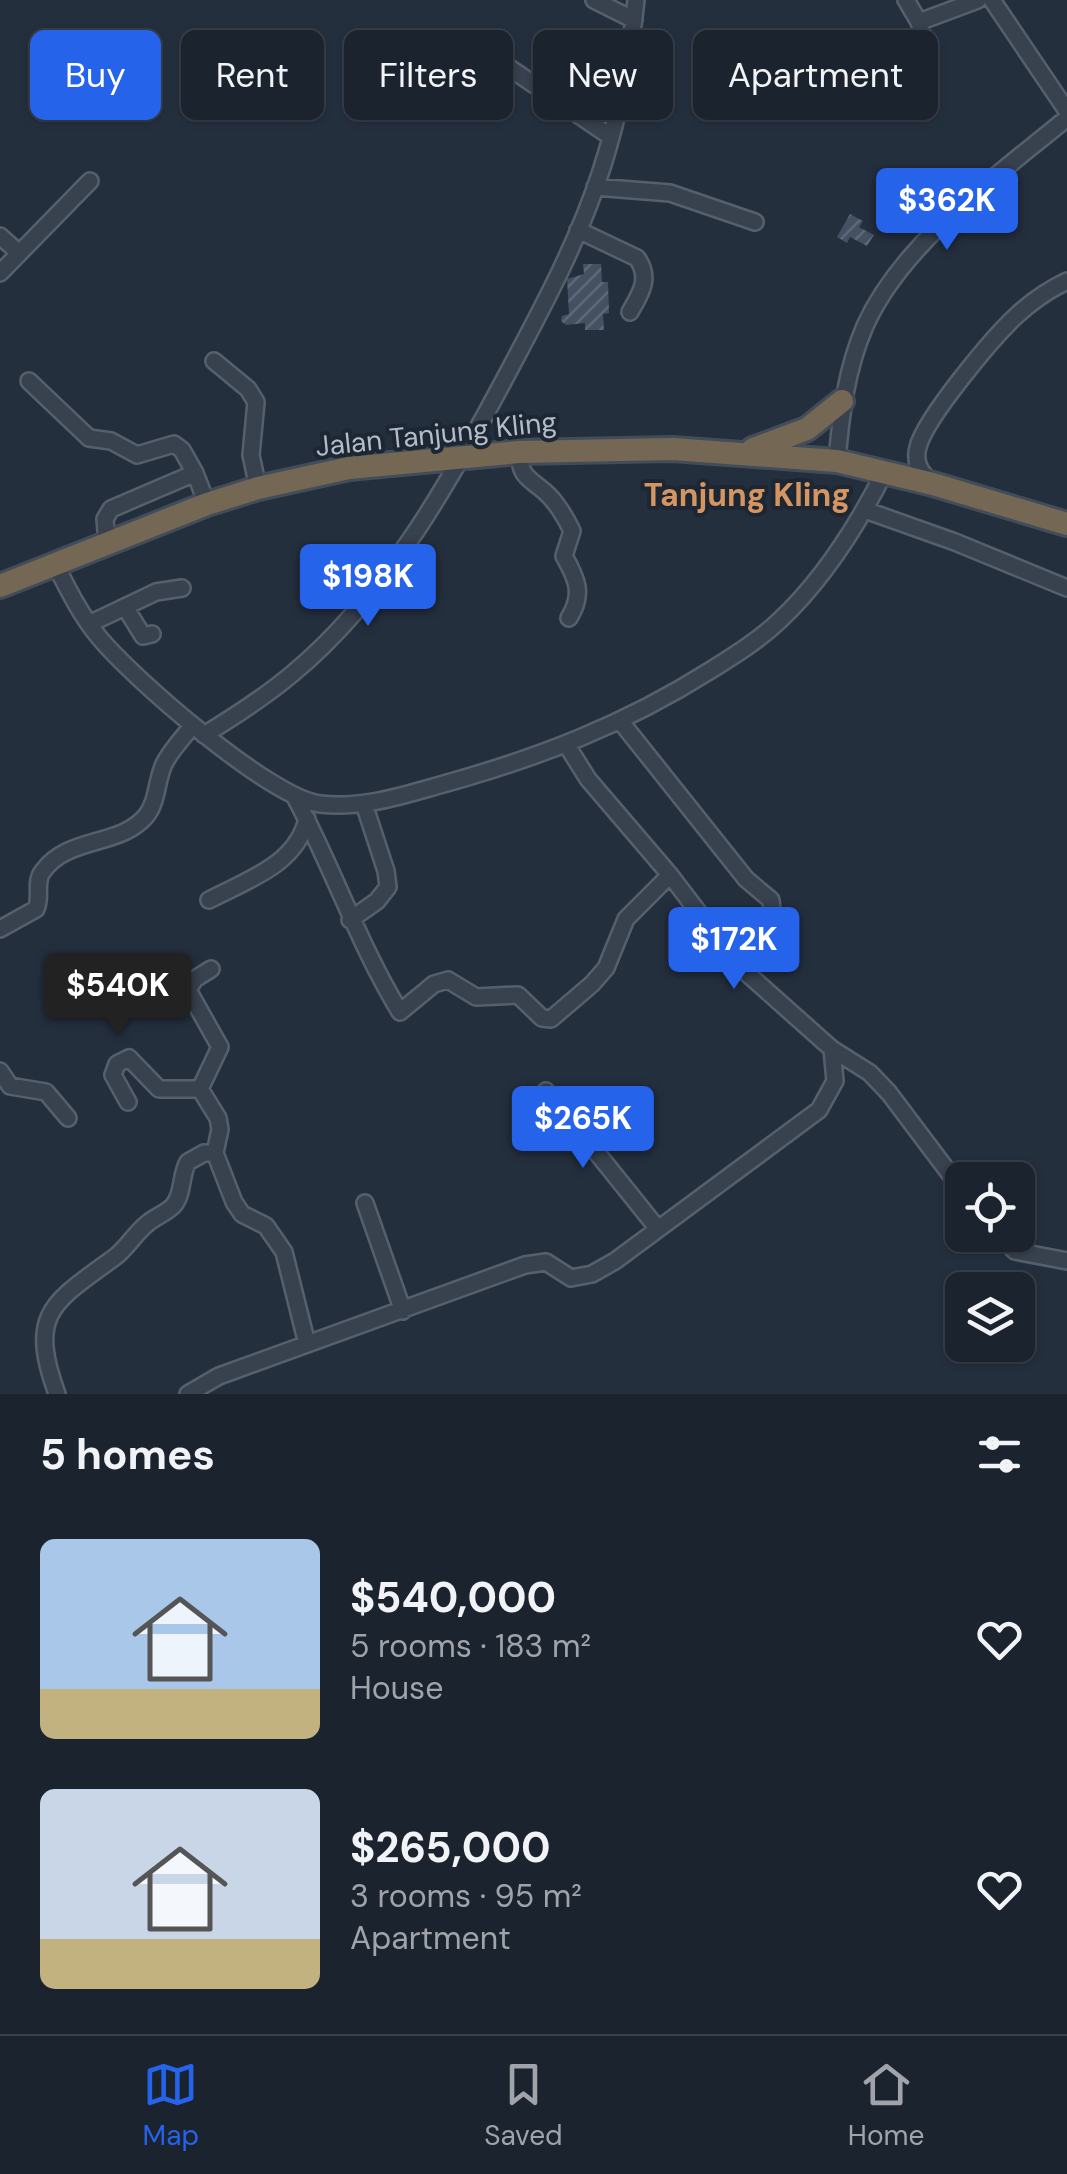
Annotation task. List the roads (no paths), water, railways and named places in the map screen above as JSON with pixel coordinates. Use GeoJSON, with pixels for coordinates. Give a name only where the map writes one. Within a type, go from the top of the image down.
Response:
{"type":"FeatureCollection","features":[{"type":"Feature","properties":{"kind":"highway"},"geometry":{"type":"LineString","coordinates":[[744,452],[808,429],[842,401]]}},
{"type":"Feature","properties":{"kind":"highway","name":"Jalan Tanjung Kling"},"geometry":{"type":"LineString","coordinates":[[3,579],[55,564],[258,488],[350,468],[519,452],[744,452],[837,461],[933,484],[1067,524]]}},
{"type":"Feature","properties":{"kind":"street"},"geometry":{"type":"LineString","coordinates":[[594,0],[634,20]]}},
{"type":"Feature","properties":{"kind":"street"},"geometry":{"type":"LineString","coordinates":[[0,929],[36,908],[39,879],[52,861],[76,847],[129,829],[143,819],[152,807],[165,762],[198,730],[246,710],[295,672],[374,588],[464,456],[532,328],[578,230],[611,136],[636,0]]}},
{"type":"Feature","properties":{"kind":"street"},"geometry":{"type":"LineString","coordinates":[[906,0],[920,30]]}},
{"type":"Feature","properties":{"kind":"street"},"geometry":{"type":"LineString","coordinates":[[918,22],[978,0]]}},
{"type":"Feature","properties":{"kind":"street"},"geometry":{"type":"LineString","coordinates":[[837,461],[842,401],[867,323],[897,274],[951,218],[1067,114],[992,0]]}},
{"type":"Feature","properties":{"kind":"street"},"geometry":{"type":"LineString","coordinates":[[513,70],[611,136]]}},
{"type":"Feature","properties":{"kind":"street"},"geometry":{"type":"LineString","coordinates":[[0,273],[90,180]]}},
{"type":"Feature","properties":{"kind":"street"},"geometry":{"type":"LineString","coordinates":[[595,187],[670,194],[755,222]]}},
{"type":"Feature","properties":{"kind":"street"},"geometry":{"type":"LineString","coordinates":[[578,230],[636,258],[642,265],[643,290],[630,312]]}},
{"type":"Feature","properties":{"kind":"street"},"geometry":{"type":"LineString","coordinates":[[0,236],[18,252]]}},
{"type":"Feature","properties":{"kind":"street"},"geometry":{"type":"LineString","coordinates":[[933,484],[921,472],[917,452],[937,414],[1014,317],[1046,291],[1067,281]]}},
{"type":"Feature","properties":{"kind":"street"},"geometry":{"type":"LineString","coordinates":[[214,361],[248,389],[256,402],[251,455],[258,488]]}},
{"type":"Feature","properties":{"kind":"street"},"geometry":{"type":"LineString","coordinates":[[28,382],[90,438],[112,441],[137,456],[174,444],[195,472],[207,504]]}},
{"type":"Feature","properties":{"kind":"street"},"geometry":{"type":"LineString","coordinates":[[519,452],[521,473],[546,492],[572,532],[564,556],[576,576],[578,597],[568,618]]}},
{"type":"Feature","properties":{"kind":"street"},"geometry":{"type":"LineString","coordinates":[[107,543],[106,519],[111,510],[195,472]]}},
{"type":"Feature","properties":{"kind":"street"},"geometry":{"type":"LineString","coordinates":[[55,564],[89,624],[117,658],[198,730],[296,796],[318,804],[364,804],[478,775],[566,744],[621,722],[725,661],[778,622],[819,577],[865,510],[884,473]]}},
{"type":"Feature","properties":{"kind":"street"},"geometry":{"type":"LineString","coordinates":[[865,510],[1067,588]]}},
{"type":"Feature","properties":{"kind":"street"},"geometry":{"type":"LineString","coordinates":[[89,624],[156,592],[182,588]]}},
{"type":"Feature","properties":{"kind":"street"},"geometry":{"type":"LineString","coordinates":[[126,606],[143,636],[152,634]]}},
{"type":"Feature","properties":{"kind":"street"},"geometry":{"type":"LineString","coordinates":[[621,722],[746,879],[771,900],[772,910],[741,968]]}},
{"type":"Feature","properties":{"kind":"street"},"geometry":{"type":"LineString","coordinates":[[566,744],[588,779],[670,875],[741,968],[832,1048],[859,1064],[890,1092],[945,1167]]}},
{"type":"Feature","properties":{"kind":"street"},"geometry":{"type":"LineString","coordinates":[[296,796],[326,856],[350,920],[400,1012],[434,984],[448,980],[476,997],[518,995],[542,1018],[550,1019],[599,976],[614,955],[626,920],[670,875]]}},
{"type":"Feature","properties":{"kind":"street"},"geometry":{"type":"LineString","coordinates":[[350,920],[377,901],[388,887],[364,804]]}},
{"type":"Feature","properties":{"kind":"street"},"geometry":{"type":"LineString","coordinates":[[209,900],[285,858],[296,848],[307,819]]}},
{"type":"Feature","properties":{"kind":"street"},"geometry":{"type":"LineString","coordinates":[[211,968],[194,979],[188,990],[221,1051],[200,1089],[219,1123],[215,1153],[242,1214],[266,1226],[284,1252],[307,1344]]}},
{"type":"Feature","properties":{"kind":"street"},"geometry":{"type":"LineString","coordinates":[[188,1394],[219,1376],[537,1262],[552,1265],[571,1278],[582,1278],[615,1261],[820,1110],[836,1081],[832,1048]]}},
{"type":"Feature","properties":{"kind":"street"},"geometry":{"type":"LineString","coordinates":[[128,1102],[113,1072],[128,1058],[159,1090],[200,1089]]}},
{"type":"Feature","properties":{"kind":"street"},"geometry":{"type":"LineString","coordinates":[[0,1071],[10,1086],[46,1092],[68,1118]]}},
{"type":"Feature","properties":{"kind":"street"},"geometry":{"type":"LineString","coordinates":[[546,1091],[558,1115],[585,1138],[658,1229]]}},
{"type":"Feature","properties":{"kind":"street"},"geometry":{"type":"LineString","coordinates":[[56,1394],[45,1353],[44,1326],[51,1310],[78,1283],[119,1254],[148,1223],[174,1206],[188,1162],[204,1153],[215,1153]]}},
{"type":"Feature","properties":{"kind":"street"},"geometry":{"type":"LineString","coordinates":[[365,1203],[403,1311]]}},
{"type":"Feature","properties":{"kind":"street"},"geometry":{"type":"LineString","coordinates":[[1024,1252],[1067,1262]]}},
{"type":"Feature","properties":{"kind":"district","name":"Tanjung Kling"},"geometry":{"type":"Point","coordinates":[747,495]}}]}
